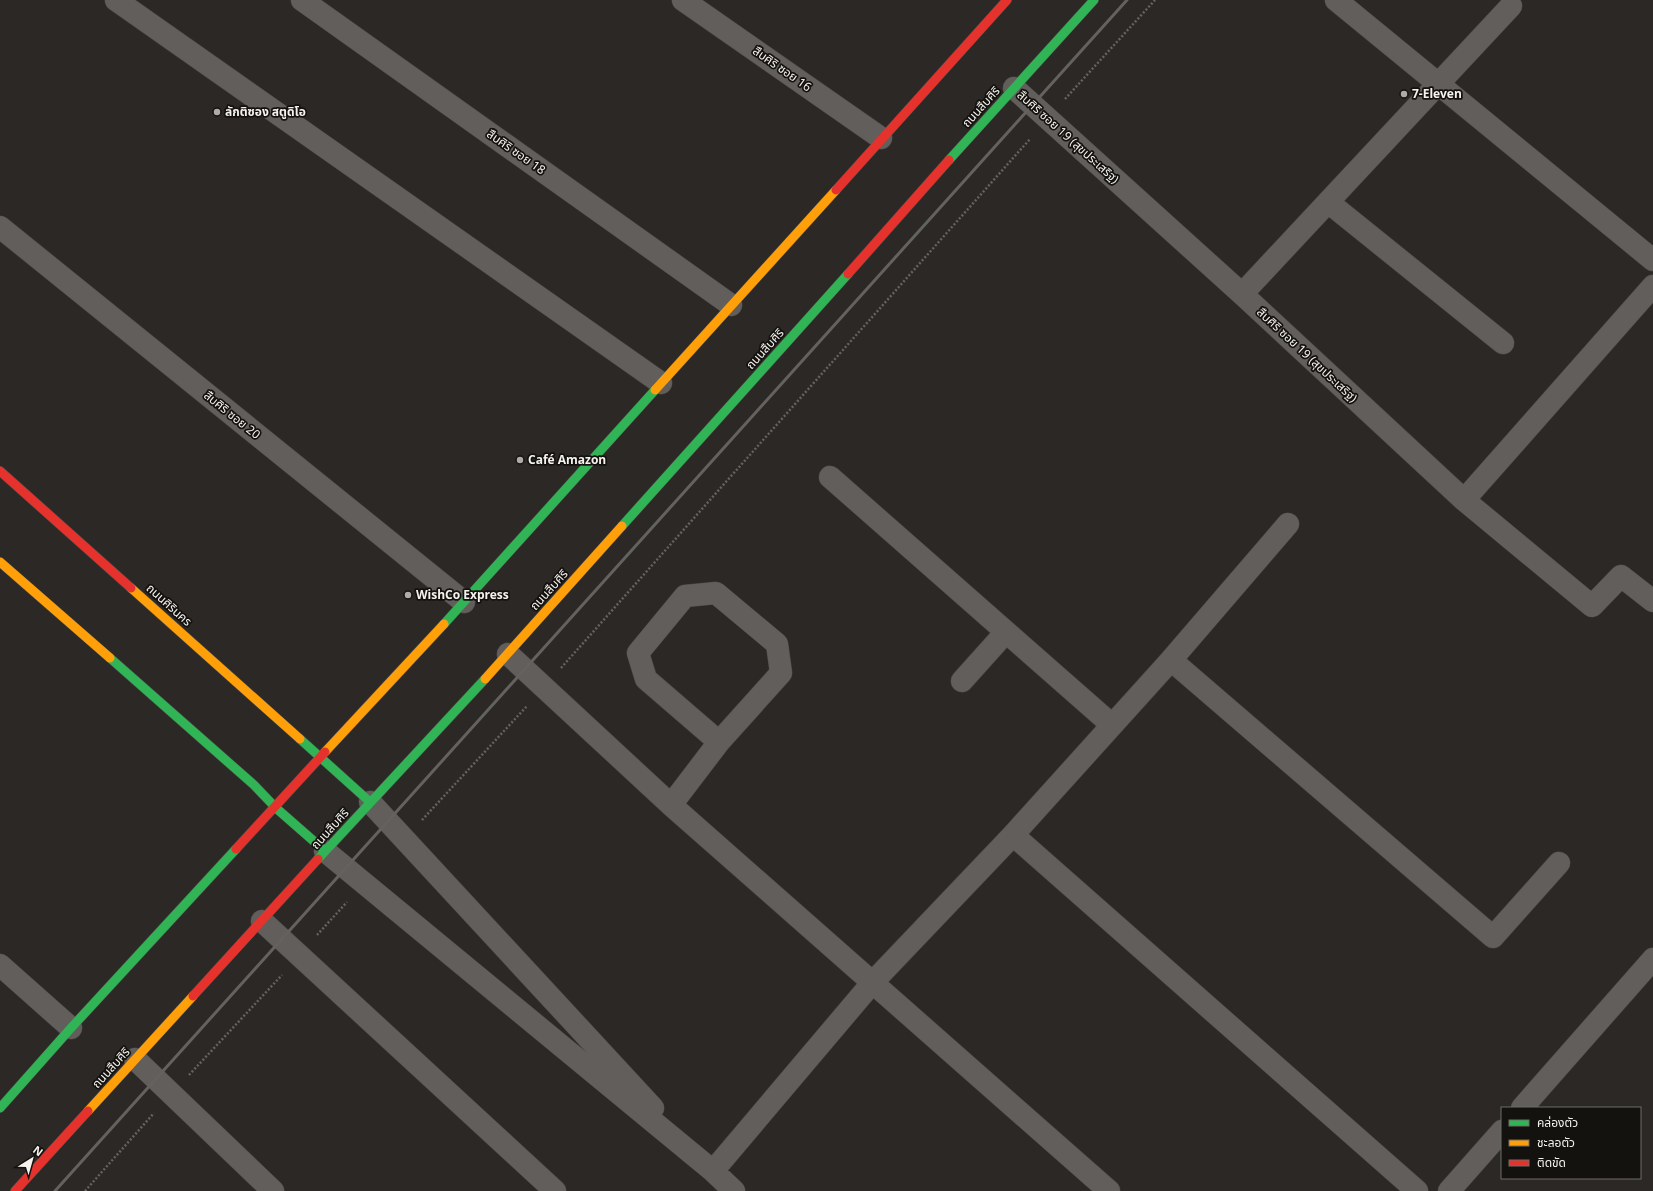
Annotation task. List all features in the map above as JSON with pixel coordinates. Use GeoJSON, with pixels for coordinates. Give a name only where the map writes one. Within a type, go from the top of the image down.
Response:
{"type":"FeatureCollection","features":[{"type":"Feature","properties":{"kind":"street"},"geometry":{"type":"LineString","coordinates":[[116,0],[661,383]]}},
{"type":"Feature","properties":{"kind":"street","name":"สืบศิริ ซอย 18"},"geometry":{"type":"LineString","coordinates":[[302,0],[731,305]]}},
{"type":"Feature","properties":{"kind":"street","name":"สืบศิริ ซอย 16"},"geometry":{"type":"LineString","coordinates":[[683,0],[881,138]]}},
{"type":"Feature","properties":{"kind":"street"},"geometry":{"type":"LineString","coordinates":[[0,1108],[71,1028],[276,808],[464,602],[1007,0]]}},
{"type":"Feature","properties":{"kind":"street","name":"ถนนสืบศิริ"},"geometry":{"type":"LineString","coordinates":[[15,1191],[325,851],[508,654],[1094,0]]}},
{"type":"Feature","properties":{"kind":"street"},"geometry":{"type":"LineString","coordinates":[[1336,0],[1653,260]]}},
{"type":"Feature","properties":{"kind":"street"},"geometry":{"type":"LineString","coordinates":[[1242,294],[1511,6]]}},
{"type":"Feature","properties":{"kind":"street","name":"สืบศิริ ซอย 19 (สุขประเสริฐ)"},"geometry":{"type":"LineString","coordinates":[[1014,88],[1242,294],[1464,500],[1592,606],[1621,576],[1653,601]]}},
{"type":"Feature","properties":{"kind":"street"},"geometry":{"type":"LineString","coordinates":[[1328,202],[1503,343]]}},
{"type":"Feature","properties":{"kind":"street","name":"สืบศิริ ซอย 20"},"geometry":{"type":"LineString","coordinates":[[0,227],[464,602]]}},
{"type":"Feature","properties":{"kind":"street"},"geometry":{"type":"LineString","coordinates":[[1464,500],[1653,286]]}},
{"type":"Feature","properties":{"kind":"street","name":"ถนนศิรินคร"},"geometry":{"type":"LineString","coordinates":[[0,470],[370,802]]}},
{"type":"Feature","properties":{"kind":"street"},"geometry":{"type":"LineString","coordinates":[[830,477],[1112,725]]}},
{"type":"Feature","properties":{"kind":"street"},"geometry":{"type":"LineString","coordinates":[[713,1172],[872,983],[1013,835],[1171,660],[1288,524]]}},
{"type":"Feature","properties":{"kind":"street"},"geometry":{"type":"LineString","coordinates":[[0,562],[254,785],[276,808],[325,851],[734,1191]]}},
{"type":"Feature","properties":{"kind":"street"},"geometry":{"type":"LineString","coordinates":[[671,805],[719,742],[781,673],[777,644],[716,593],[685,596],[638,653],[646,679],[719,742]]}},
{"type":"Feature","properties":{"kind":"street"},"geometry":{"type":"LineString","coordinates":[[962,681],[1006,632]]}},
{"type":"Feature","properties":{"kind":"street"},"geometry":{"type":"LineString","coordinates":[[508,654],[671,805],[1109,1191]]}},
{"type":"Feature","properties":{"kind":"street"},"geometry":{"type":"LineString","coordinates":[[1171,660],[1493,938],[1559,862]]}},
{"type":"Feature","properties":{"kind":"street"},"geometry":{"type":"LineString","coordinates":[[370,802],[713,1172]]}},
{"type":"Feature","properties":{"kind":"street"},"geometry":{"type":"LineString","coordinates":[[1013,835],[1417,1191]]}},
{"type":"Feature","properties":{"kind":"street"},"geometry":{"type":"LineString","coordinates":[[262,921],[555,1191]]}},
{"type":"Feature","properties":{"kind":"street"},"geometry":{"type":"LineString","coordinates":[[1523,1107],[1653,958]]}},
{"type":"Feature","properties":{"kind":"street"},"geometry":{"type":"LineString","coordinates":[[0,965],[71,1028]]}},
{"type":"Feature","properties":{"kind":"street"},"geometry":{"type":"LineString","coordinates":[[135,1059],[273,1191]]}},
{"type":"Feature","properties":{"kind":"street"},"geometry":{"type":"LineString","coordinates":[[1449,1191],[1501,1132]]}},
{"type":"Feature","properties":{"kind":"path"},"geometry":{"type":"LineString","coordinates":[[404,839],[544,688],[1048,118],[1155,0]]}},
{"type":"Feature","properties":{"kind":"path"},"geometry":{"type":"LineString","coordinates":[[85,1191],[171,1094],[364,883]]}},
{"type":"Feature","properties":{"kind":"railway"},"geometry":{"type":"LineString","coordinates":[[55,1191],[1127,0]]}},
{"type":"Feature","properties":{"kind":"traffic: fast"},"geometry":{"type":"LineString","coordinates":[[949,160],[1094,0]]}},
{"type":"Feature","properties":{"kind":"traffic: fast"},"geometry":{"type":"LineString","coordinates":[[622,526],[848,274]]}},
{"type":"Feature","properties":{"kind":"traffic: fast"},"geometry":{"type":"LineString","coordinates":[[444,624],[655,390]]}},
{"type":"Feature","properties":{"kind":"traffic: fast"},"geometry":{"type":"LineString","coordinates":[[110,658],[254,785],[276,808],[325,851]]}},
{"type":"Feature","properties":{"kind":"traffic: fast"},"geometry":{"type":"LineString","coordinates":[[318,859],[485,679]]}},
{"type":"Feature","properties":{"kind":"traffic: fast"},"geometry":{"type":"LineString","coordinates":[[300,739],[370,802]]}},
{"type":"Feature","properties":{"kind":"traffic: fast"},"geometry":{"type":"LineString","coordinates":[[0,1108],[71,1028],[236,849]]}},
{"type":"Feature","properties":{"kind":"traffic: slow"},"geometry":{"type":"LineString","coordinates":[[655,390],[836,190]]}},
{"type":"Feature","properties":{"kind":"traffic: slow"},"geometry":{"type":"LineString","coordinates":[[485,679],[622,526]]}},
{"type":"Feature","properties":{"kind":"traffic: slow"},"geometry":{"type":"LineString","coordinates":[[0,562],[110,658]]}},
{"type":"Feature","properties":{"kind":"traffic: slow"},"geometry":{"type":"LineString","coordinates":[[131,588],[300,739]]}},
{"type":"Feature","properties":{"kind":"traffic: slow"},"geometry":{"type":"LineString","coordinates":[[325,752],[444,624]]}},
{"type":"Feature","properties":{"kind":"traffic: slow"},"geometry":{"type":"LineString","coordinates":[[88,1111],[193,996]]}},
{"type":"Feature","properties":{"kind":"traffic: jam"},"geometry":{"type":"LineString","coordinates":[[836,190],[1007,0]]}},
{"type":"Feature","properties":{"kind":"traffic: jam"},"geometry":{"type":"LineString","coordinates":[[848,274],[949,160]]}},
{"type":"Feature","properties":{"kind":"traffic: jam"},"geometry":{"type":"LineString","coordinates":[[0,471],[131,588]]}},
{"type":"Feature","properties":{"kind":"traffic: jam"},"geometry":{"type":"LineString","coordinates":[[236,849],[325,752]]}},
{"type":"Feature","properties":{"kind":"traffic: jam"},"geometry":{"type":"LineString","coordinates":[[193,996],[318,859]]}},
{"type":"Feature","properties":{"kind":"traffic: jam"},"geometry":{"type":"LineString","coordinates":[[15,1191],[88,1111]]}},
{"type":"Feature","properties":{"kind":"place","name":"7-Eleven"},"geometry":{"type":"Point","coordinates":[1404,94]}},
{"type":"Feature","properties":{"kind":"place","name":"ลักติซอง สตูดิโอ"},"geometry":{"type":"Point","coordinates":[217,112]}},
{"type":"Feature","properties":{"kind":"place","name":"Café Amazon"},"geometry":{"type":"Point","coordinates":[520,460]}},
{"type":"Feature","properties":{"kind":"place","name":"WishCo Express"},"geometry":{"type":"Point","coordinates":[408,595]}}]}
